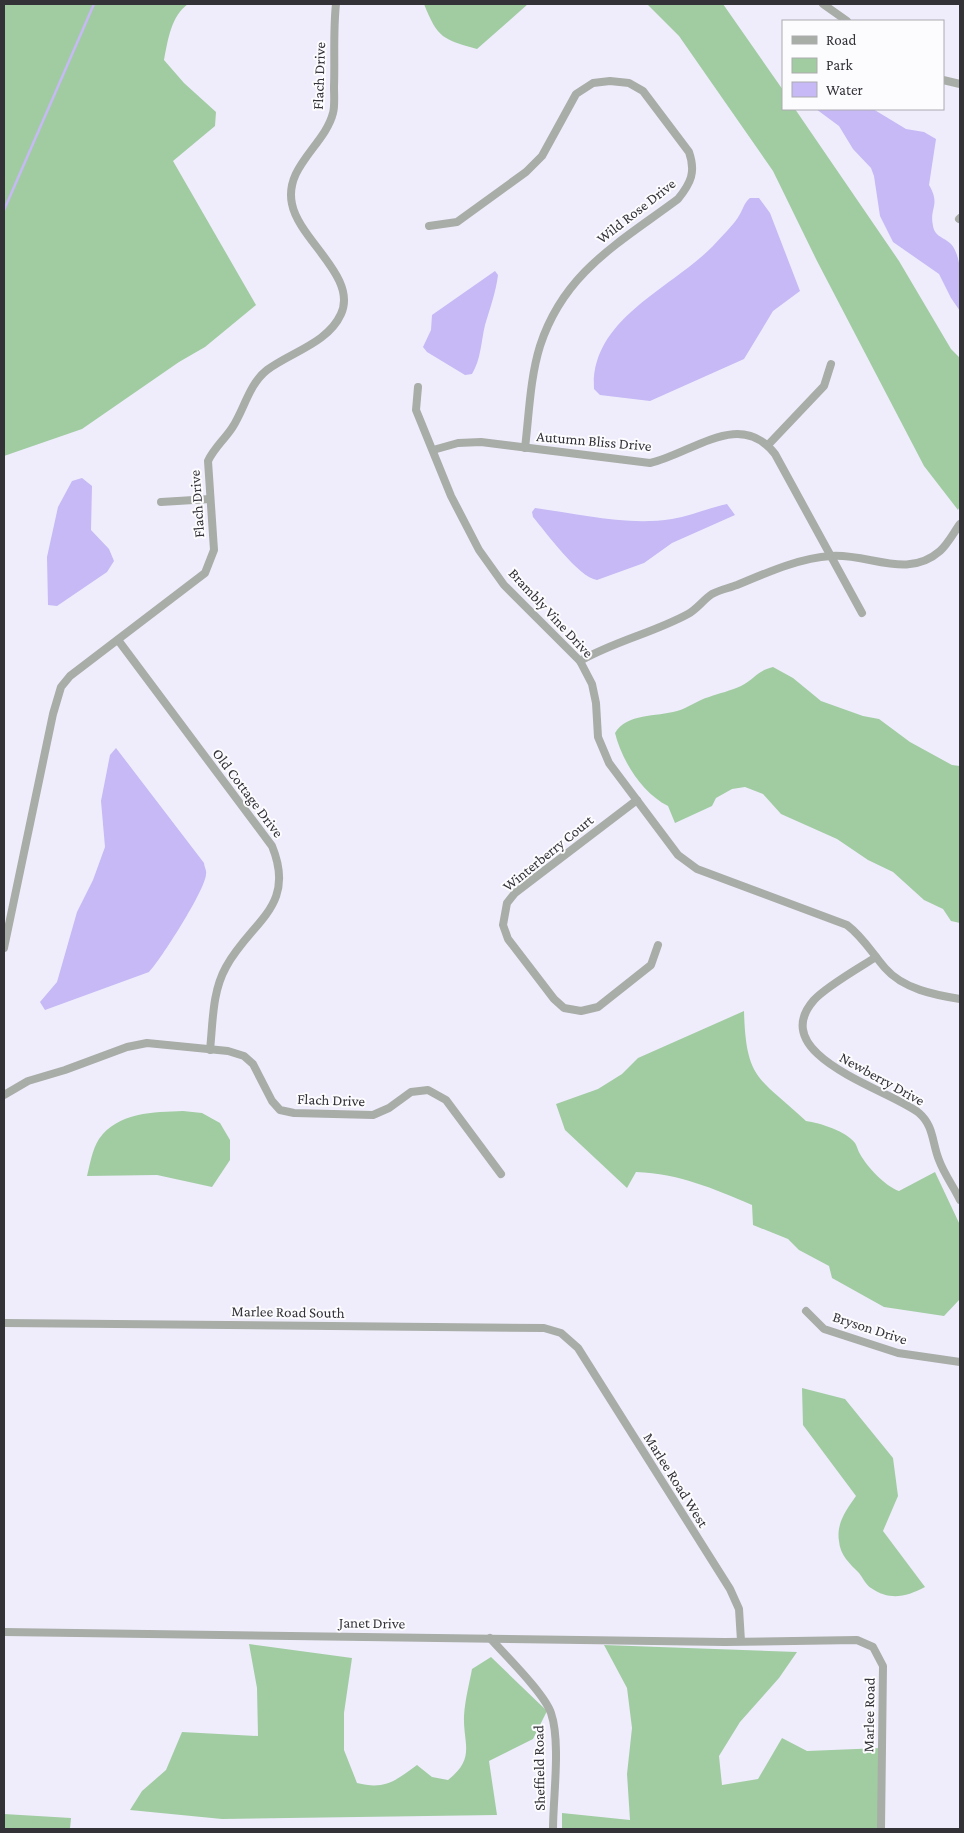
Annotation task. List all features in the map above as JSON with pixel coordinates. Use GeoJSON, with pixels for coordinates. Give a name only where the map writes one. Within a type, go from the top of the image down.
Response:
{"type":"FeatureCollection","features":[{"type":"Feature","properties":{"kind":"street","name":"Flach Drive"},"geometry":{"type":"LineString","coordinates":[[4,948],[53,714],[61,687],[70,676],[205,573],[214,550],[208,462],[213,450],[233,427],[256,381],[266,371],[328,333],[342,312],[345,301],[342,285],[302,227],[292,204],[294,184],[302,161],[325,131],[333,113],[336,4]]}},
{"type":"Feature","properties":{"kind":"street"},"geometry":{"type":"LineString","coordinates":[[822,4],[846,20]]}},
{"type":"Feature","properties":{"kind":"street"},"geometry":{"type":"LineString","coordinates":[[944,80],[960,84]]}},
{"type":"Feature","properties":{"kind":"street","name":"Wild Rose Drive"},"geometry":{"type":"LineString","coordinates":[[429,226],[458,222],[526,172],[542,156],[576,94],[593,83],[610,81],[629,83],[643,91],[689,152],[693,163],[693,174],[689,186],[678,199],[598,258],[571,285],[554,309],[539,348],[525,448]]}},
{"type":"Feature","properties":{"kind":"street"},"geometry":{"type":"LineString","coordinates":[[831,364],[824,386],[768,445],[775,454],[862,613]]}},
{"type":"Feature","properties":{"kind":"street","name":"Brambly Vine Drive"},"geometry":{"type":"LineString","coordinates":[[418,387],[416,410],[451,496],[479,550],[504,585],[580,660],[592,684],[596,703],[598,737],[609,763],[678,855],[697,869],[847,924],[860,935],[887,971],[923,992],[960,999]]}},
{"type":"Feature","properties":{"kind":"street","name":"Autumn Bliss Drive"},"geometry":{"type":"LineString","coordinates":[[433,450],[458,442],[481,442],[650,463],[668,458],[730,433],[746,434],[768,445]]}},
{"type":"Feature","properties":{"kind":"street"},"geometry":{"type":"LineString","coordinates":[[161,502],[210,499]]}},
{"type":"Feature","properties":{"kind":"street"},"geometry":{"type":"LineString","coordinates":[[580,660],[601,649],[644,634],[690,613],[712,594],[800,562],[831,556],[866,558],[889,565],[904,566],[925,562],[941,550],[960,524]]}},
{"type":"Feature","properties":{"kind":"street","name":"Old Cottage Drive"},"geometry":{"type":"LineString","coordinates":[[118,640],[158,697],[272,846],[280,864],[281,877],[277,896],[267,913],[226,967],[215,997],[210,1050]]}},
{"type":"Feature","properties":{"kind":"street","name":"Winterberry Court"},"geometry":{"type":"LineString","coordinates":[[637,800],[515,893],[507,903],[503,926],[508,939],[554,999],[564,1008],[581,1011],[598,1007],[651,965],[658,945]]}},
{"type":"Feature","properties":{"kind":"street","name":"Newberry Drive"},"geometry":{"type":"LineString","coordinates":[[876,956],[816,999],[806,1011],[804,1028],[807,1042],[829,1066],[887,1094],[919,1113],[931,1127],[939,1162],[952,1182],[960,1200]]}},
{"type":"Feature","properties":{"kind":"street","name":"Flach Drive"},"geometry":{"type":"LineString","coordinates":[[4,1095],[28,1081],[65,1070],[127,1047],[147,1043],[210,1050],[244,1056],[253,1064],[272,1101],[280,1110],[294,1114],[373,1115],[389,1108],[411,1092],[428,1090],[446,1100],[502,1174]]}},
{"type":"Feature","properties":{"kind":"street","name":"Bryson Drive"},"geometry":{"type":"LineString","coordinates":[[806,1311],[824,1329],[898,1353],[960,1362]]}},
{"type":"Feature","properties":{"kind":"street","name":"Marlee Road South"},"geometry":{"type":"LineString","coordinates":[[4,1323],[544,1328],[561,1333],[570,1339]]}},
{"type":"Feature","properties":{"kind":"street","name":"Marlee Road West"},"geometry":{"type":"LineString","coordinates":[[570,1339],[578,1348],[730,1589],[740,1614],[741,1641]]}},
{"type":"Feature","properties":{"kind":"street","name":"Janet Drive"},"geometry":{"type":"LineString","coordinates":[[4,1632],[741,1641]]}},
{"type":"Feature","properties":{"kind":"street","name":"Sheffield Road"},"geometry":{"type":"LineString","coordinates":[[490,1638],[541,1697],[551,1713],[555,1754],[553,1829]]}},
{"type":"Feature","properties":{"kind":"street","name":"Marlee Road"},"geometry":{"type":"LineString","coordinates":[[741,1641],[853,1640],[866,1642],[876,1650],[883,1666],[881,1829]]}},
{"type":"Feature","properties":{"kind":"green space"},"geometry":{"type":"Polygon","coordinates":[[[4,4],[188,4],[182,9],[174,22],[164,60],[184,83],[216,112],[215,126],[173,161],[256,305],[205,347],[179,362],[82,429],[4,456],[4,4]]]}},
{"type":"Feature","properties":{"kind":"green space"},"geometry":{"type":"Polygon","coordinates":[[[424,4],[528,4],[477,49],[456,43],[443,36],[433,24],[424,4]]]}},
{"type":"Feature","properties":{"kind":"green space"},"geometry":{"type":"Polygon","coordinates":[[[647,4],[723,4],[782,89],[782,110],[796,110],[899,261],[951,349],[960,358],[960,506],[958,510],[924,466],[817,261],[773,171],[679,36],[647,4]]]}},
{"type":"Feature","properties":{"kind":"green space"},"geometry":{"type":"Polygon","coordinates":[[[773,667],[793,678],[821,701],[863,716],[879,719],[910,742],[952,765],[960,766],[960,923],[951,921],[943,909],[924,900],[893,872],[868,860],[837,839],[781,814],[763,794],[745,787],[732,789],[716,798],[712,806],[675,823],[668,806],[650,793],[634,775],[618,744],[615,733],[620,727],[634,719],[681,710],[705,698],[741,686],[759,673],[773,667]]]}},
{"type":"Feature","properties":{"kind":"green space"},"geometry":{"type":"Polygon","coordinates":[[[744,1011],[748,1052],[758,1076],[806,1121],[832,1128],[846,1135],[855,1143],[863,1159],[882,1181],[899,1191],[935,1172],[960,1225],[960,1299],[944,1316],[884,1307],[832,1278],[829,1266],[799,1250],[788,1239],[753,1225],[752,1205],[723,1193],[681,1179],[636,1172],[627,1188],[565,1130],[556,1104],[598,1089],[622,1074],[638,1058],[744,1011]]]}},
{"type":"Feature","properties":{"kind":"green space"},"geometry":{"type":"Polygon","coordinates":[[[183,1111],[202,1113],[220,1123],[230,1140],[230,1160],[212,1187],[157,1175],[87,1176],[99,1139],[116,1123],[137,1115],[183,1111]]]}},
{"type":"Feature","properties":{"kind":"green space"},"geometry":{"type":"Polygon","coordinates":[[[802,1388],[845,1399],[893,1458],[898,1496],[883,1531],[925,1587],[905,1595],[885,1595],[871,1588],[843,1555],[838,1534],[839,1528],[843,1517],[856,1496],[803,1425],[802,1388]]]}},
{"type":"Feature","properties":{"kind":"green space"},"geometry":{"type":"Polygon","coordinates":[[[249,1644],[352,1658],[344,1713],[344,1750],[357,1783],[382,1785],[389,1783],[417,1765],[432,1777],[448,1780],[457,1772],[465,1757],[464,1716],[472,1669],[491,1657],[547,1711],[533,1739],[489,1761],[497,1815],[222,1819],[130,1810],[142,1791],[166,1770],[182,1732],[258,1736],[257,1688],[249,1644]]]}},
{"type":"Feature","properties":{"kind":"green space"},"geometry":{"type":"Polygon","coordinates":[[[604,1645],[797,1652],[779,1678],[740,1722],[719,1756],[722,1785],[758,1779],[782,1738],[807,1751],[881,1748],[883,1829],[562,1829],[562,1813],[630,1820],[627,1774],[632,1728],[627,1688],[604,1645]]]}},
{"type":"Feature","properties":{"kind":"green space"},"geometry":{"type":"Polygon","coordinates":[[[4,1814],[71,1818],[70,1829],[4,1829],[4,1814]]]}},
{"type":"Feature","properties":{"kind":"water"},"geometry":{"type":"Polygon","coordinates":[[[817,110],[875,110],[906,129],[924,132],[936,139],[929,185],[934,197],[932,220],[934,230],[951,244],[958,258],[960,267],[960,311],[939,274],[893,242],[880,216],[871,168],[853,149],[839,126],[817,110]]]}},
{"type":"Feature","properties":{"kind":"water"},"geometry":{"type":"Polygon","coordinates":[[[750,198],[759,198],[770,213],[800,291],[773,311],[744,359],[650,401],[600,395],[594,389],[596,365],[605,343],[619,324],[636,307],[696,262],[713,246],[734,222],[750,198]]]}},
{"type":"Feature","properties":{"kind":"water"},"geometry":{"type":"Polygon","coordinates":[[[495,271],[498,275],[497,281],[479,356],[472,374],[465,375],[427,352],[423,347],[431,330],[432,315],[495,271]]]}},
{"type":"Feature","properties":{"kind":"water"},"geometry":{"type":"Polygon","coordinates":[[[82,478],[92,486],[91,530],[109,549],[114,561],[107,572],[57,606],[48,605],[47,557],[58,507],[72,481],[82,478]]]}},
{"type":"Feature","properties":{"kind":"water"},"geometry":{"type":"Polygon","coordinates":[[[727,504],[735,515],[672,543],[644,563],[597,580],[581,571],[572,563],[533,517],[532,512],[535,508],[621,520],[655,521],[679,518],[727,504]]]}},
{"type":"Feature","properties":{"kind":"water"},"geometry":{"type":"Polygon","coordinates":[[[116,748],[204,863],[206,873],[204,882],[182,924],[149,972],[45,1010],[40,1002],[57,982],[77,912],[93,880],[105,847],[101,801],[110,755],[116,748]]]}},
{"type":"Feature","properties":{"kind":"waterway"},"geometry":{"type":"LineString","coordinates":[[4,210],[94,4]]}}]}
